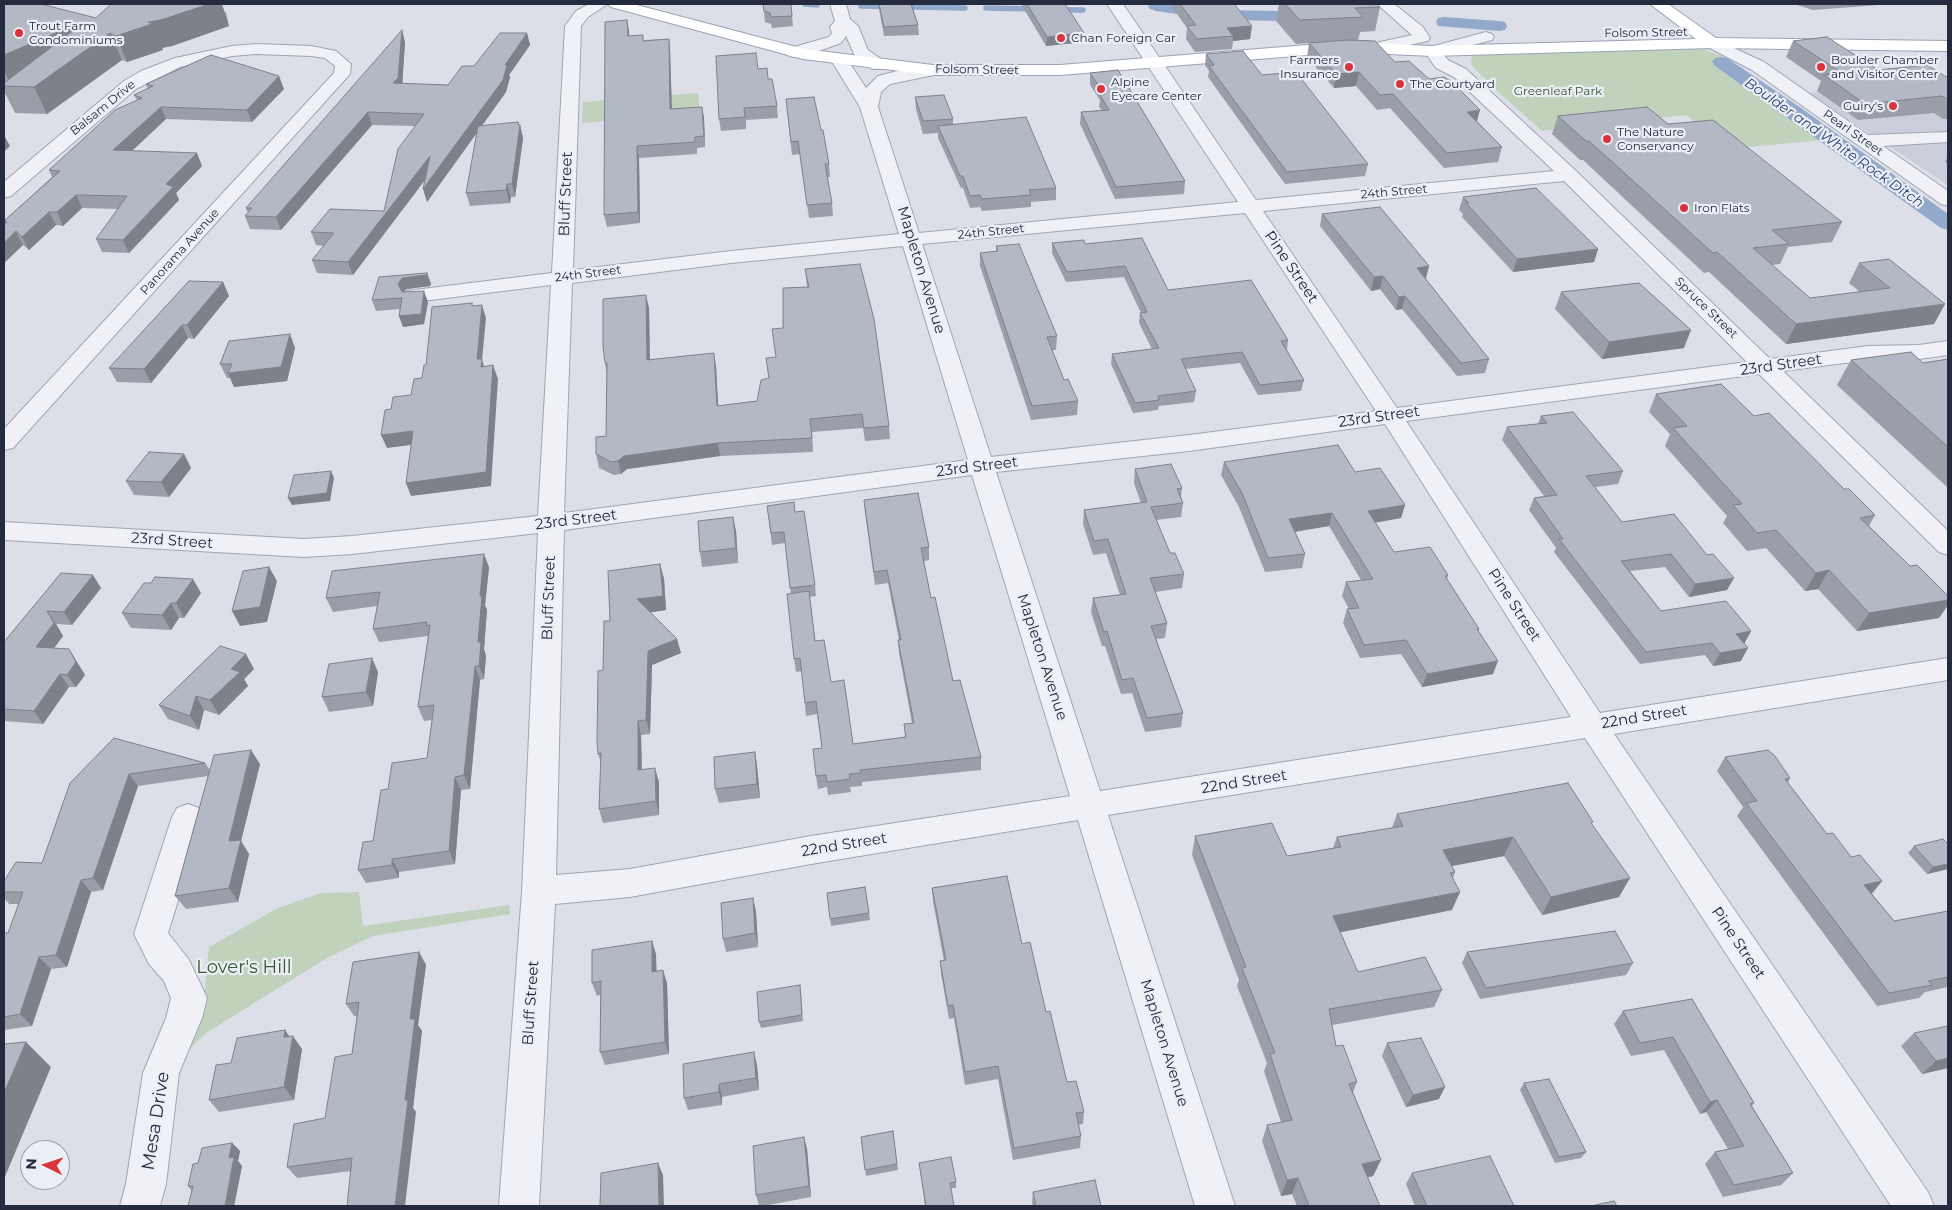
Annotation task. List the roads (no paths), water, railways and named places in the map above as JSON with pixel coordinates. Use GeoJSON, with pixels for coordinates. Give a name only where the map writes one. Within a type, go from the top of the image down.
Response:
{"type":"FeatureCollection","features":[{"type":"Feature","properties":{"kind":"main road","name":"Folsom Street"},"geometry":{"type":"LineString","coordinates":[[616,4],[793,52],[839,60],[933,70],[1037,71],[1345,47],[1360,43],[1392,40],[1427,44]]}},
{"type":"Feature","properties":{"kind":"main road","name":"Pearl Street"},"geometry":{"type":"LineString","coordinates":[[1658,4],[1697,32],[1723,39]]}},
{"type":"Feature","properties":{"kind":"main road","name":"Pearl Street"},"geometry":{"type":"LineString","coordinates":[[1682,4],[1723,39]]}},
{"type":"Feature","properties":{"kind":"main road","name":"Folsom Street"},"geometry":{"type":"LineString","coordinates":[[1481,43],[1697,32]]}},
{"type":"Feature","properties":{"kind":"main road","name":"Folsom Street"},"geometry":{"type":"LineString","coordinates":[[1345,47],[1368,50],[1427,44],[1948,35]]}},
{"type":"Feature","properties":{"kind":"main road","name":"Folsom Street"},"geometry":{"type":"LineString","coordinates":[[1723,39],[1948,46]]}},
{"type":"Feature","properties":{"kind":"street","name":"Bluff Street"},"geometry":{"type":"LineString","coordinates":[[518,1206],[539,891],[551,523],[573,26],[582,14],[600,4]]}},
{"type":"Feature","properties":{"kind":"street"},"geometry":{"type":"LineString","coordinates":[[838,4],[843,21],[850,26],[861,53],[878,65]]}},
{"type":"Feature","properties":{"kind":"street","name":"Pine Street"},"geometry":{"type":"LineString","coordinates":[[1115,4],[1391,416],[1592,725],[1914,1206]]}},
{"type":"Feature","properties":{"kind":"street","name":"Spruce Street"},"geometry":{"type":"LineString","coordinates":[[1385,4],[1401,17],[1427,44],[1442,64],[1460,73],[1569,175],[1948,546]]}},
{"type":"Feature","properties":{"kind":"street"},"geometry":{"type":"LineString","coordinates":[[1392,40],[1397,33],[1397,23],[1401,17]]}},
{"type":"Feature","properties":{"kind":"street"},"geometry":{"type":"LineString","coordinates":[[793,52],[813,48],[835,40],[840,33],[838,27],[843,21]]}},
{"type":"Feature","properties":{"kind":"street","name":"Pearl Street"},"geometry":{"type":"LineString","coordinates":[[1723,39],[1758,66],[1948,200]]}},
{"type":"Feature","properties":{"kind":"street","name":"Pearl Street"},"geometry":{"type":"LineString","coordinates":[[1723,39],[1758,66]]}},
{"type":"Feature","properties":{"kind":"street"},"geometry":{"type":"LineString","coordinates":[[1460,73],[1463,59],[1481,43]]}},
{"type":"Feature","properties":{"kind":"street","name":"Balsam Drive"},"geometry":{"type":"LineString","coordinates":[[4,192],[130,85],[175,63],[223,52],[256,49],[311,51],[337,58]]}},
{"type":"Feature","properties":{"kind":"street","name":"Panorama Avenue"},"geometry":{"type":"LineString","coordinates":[[4,443],[342,74],[343,64],[337,58]]}},
{"type":"Feature","properties":{"kind":"street","name":"Mapleton Avenue"},"geometry":{"type":"LineString","coordinates":[[839,60],[869,107],[913,240],[981,466],[1215,1206]]}},
{"type":"Feature","properties":{"kind":"street"},"geometry":{"type":"LineString","coordinates":[[869,107],[873,90],[884,80],[909,73],[933,70]]}},
{"type":"Feature","properties":{"kind":"street"},"geometry":{"type":"LineString","coordinates":[[1865,141],[1948,137]]}},
{"type":"Feature","properties":{"kind":"street","name":"24th Street"},"geometry":{"type":"LineString","coordinates":[[414,296],[731,257],[1569,175]]}},
{"type":"Feature","properties":{"kind":"street","name":"23rd Street"},"geometry":{"type":"LineString","coordinates":[[4,531],[304,548],[352,545],[551,523],[981,466],[1189,443],[1868,353],[1918,352],[1948,348]]}},
{"type":"Feature","properties":{"kind":"street","name":"22nd Street"},"geometry":{"type":"LineString","coordinates":[[539,891],[630,883],[811,850],[1948,669]]}},
{"type":"Feature","properties":{"kind":"street","name":"Mesa Drive"},"geometry":{"type":"LineString","coordinates":[[140,1206],[146,1184],[162,1072],[184,1018],[189,998],[177,971],[161,953],[151,934],[188,817]]}},
{"type":"Feature","properties":{"kind":"waterway","name":"Boulder and White Rock Ditch"},"geometry":{"type":"LineString","coordinates":[[805,4],[817,5]]}},
{"type":"Feature","properties":{"kind":"waterway","name":"Boulder and White Rock Ditch"},"geometry":{"type":"LineString","coordinates":[[861,6],[965,8]]}},
{"type":"Feature","properties":{"kind":"waterway","name":"Boulder and White Rock Ditch"},"geometry":{"type":"LineString","coordinates":[[1156,6],[1218,15],[1283,16]]}},
{"type":"Feature","properties":{"kind":"waterway","name":"Boulder and White Rock Ditch"},"geometry":{"type":"LineString","coordinates":[[986,8],[1035,9]]}},
{"type":"Feature","properties":{"kind":"waterway","name":"Boulder and White Rock Ditch"},"geometry":{"type":"LineString","coordinates":[[1058,10],[1083,10]]}},
{"type":"Feature","properties":{"kind":"waterway","name":"Boulder and White Rock Ditch"},"geometry":{"type":"LineString","coordinates":[[1444,22],[1499,26]]}},
{"type":"Feature","properties":{"kind":"waterway","name":"Boulder and White Rock Ditch"},"geometry":{"type":"LineString","coordinates":[[1721,62],[1794,112],[1948,224]]}},
{"type":"Feature","properties":{"kind":"place","name":"Trout Farm Condominiums"},"geometry":{"type":"Point","coordinates":[19,33]}},
{"type":"Feature","properties":{"kind":"place","name":"Chan Foreign Car"},"geometry":{"type":"Point","coordinates":[1061,38]}},
{"type":"Feature","properties":{"kind":"place","name":"Farmers Insurance"},"geometry":{"type":"Point","coordinates":[1349,67]}},
{"type":"Feature","properties":{"kind":"place","name":"Boulder Chamber and Visitor Center"},"geometry":{"type":"Point","coordinates":[1821,67]}},
{"type":"Feature","properties":{"kind":"place","name":"The Courtyard"},"geometry":{"type":"Point","coordinates":[1400,84]}},
{"type":"Feature","properties":{"kind":"place","name":"Alpine Eyecare Center"},"geometry":{"type":"Point","coordinates":[1101,89]}},
{"type":"Feature","properties":{"kind":"place","name":"Guiry's"},"geometry":{"type":"Point","coordinates":[1893,106]}},
{"type":"Feature","properties":{"kind":"place","name":"The Nature Conservancy"},"geometry":{"type":"Point","coordinates":[1607,139]}},
{"type":"Feature","properties":{"kind":"place","name":"Iron Flats"},"geometry":{"type":"Point","coordinates":[1684,208]}},
{"type":"Feature","properties":{"kind":"park label","name":"Greenleaf Park"},"geometry":{"type":"Point","coordinates":[1558,91]}},
{"type":"Feature","properties":{"kind":"park label","name":"Lover's Hill"},"geometry":{"type":"Point","coordinates":[244,968]}}]}
